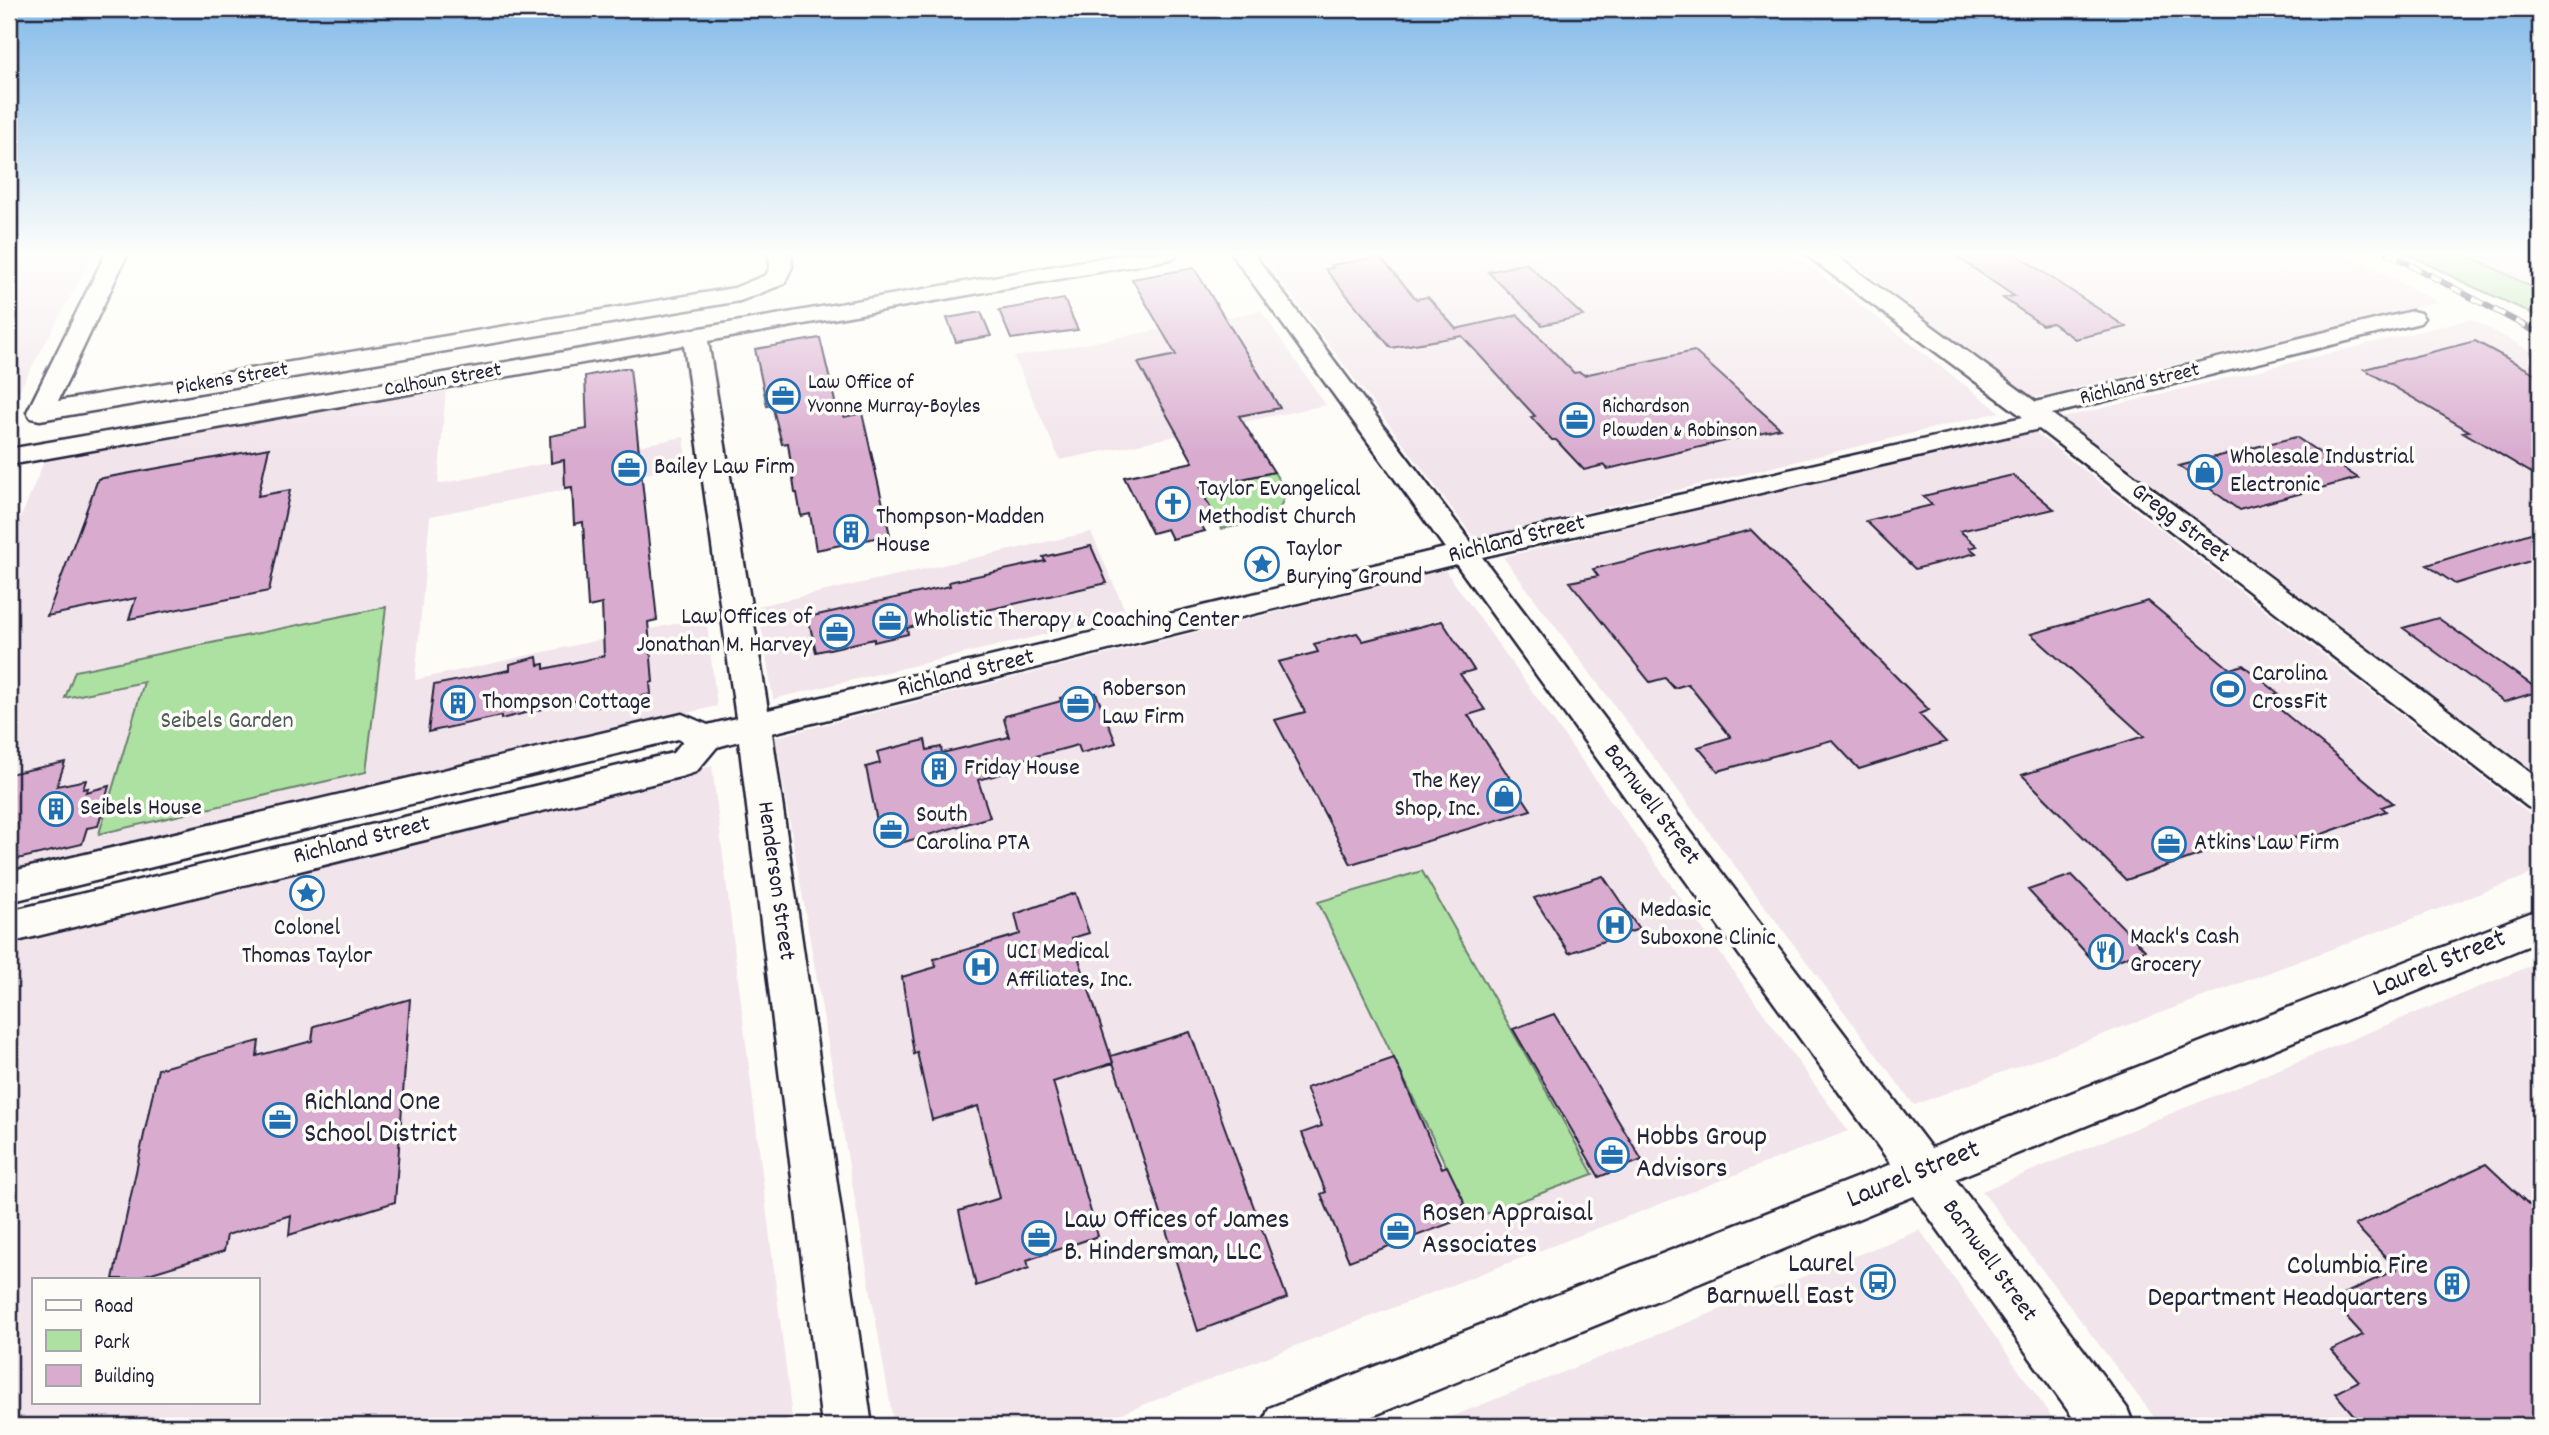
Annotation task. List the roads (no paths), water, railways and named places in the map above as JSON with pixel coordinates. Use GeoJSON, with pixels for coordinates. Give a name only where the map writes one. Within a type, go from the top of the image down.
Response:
{"type":"FeatureCollection","features":[{"type":"Feature","properties":{"kind":"street","name":"Pickens Street"},"geometry":{"type":"LineString","coordinates":[[85,320],[40,412],[586,320]]}},
{"type":"Feature","properties":{"kind":"street","name":"Calhoun Street"},"geometry":{"type":"LineString","coordinates":[[14,456],[791,320]]}},
{"type":"Feature","properties":{"kind":"street","name":"Barnwell Street"},"geometry":{"type":"LineString","coordinates":[[1291,320],[1924,1172],[2109,1426]]}},
{"type":"Feature","properties":{"kind":"street","name":"Gregg Street"},"geometry":{"type":"LineString","coordinates":[[1908,320],[2540,798]]}},
{"type":"Feature","properties":{"kind":"street","name":"Richland Street"},"geometry":{"type":"LineString","coordinates":[[9,927],[684,763],[705,738],[2038,416],[2404,320]]}},
{"type":"Feature","properties":{"kind":"street","name":"Henderson Street"},"geometry":{"type":"LineString","coordinates":[[695,337],[754,726],[847,1426]]}},
{"type":"Feature","properties":{"kind":"street"},"geometry":{"type":"LineString","coordinates":[[9,481],[14,456]]}},
{"type":"Feature","properties":{"kind":"street","name":"Richland Street"},"geometry":{"type":"LineString","coordinates":[[9,887],[682,726],[705,738]]}},
{"type":"Feature","properties":{"kind":"street"},"geometry":{"type":"LineString","coordinates":[[471,815],[472,777]]}},
{"type":"Feature","properties":{"kind":"street"},"geometry":{"type":"LineString","coordinates":[[138,896],[148,854]]}},
{"type":"Feature","properties":{"kind":"street","name":"Laurel Street"},"geometry":{"type":"LineString","coordinates":[[1287,1426],[2540,925]]}},
{"type":"Feature","properties":{"kind":"railway"},"geometry":{"type":"LineString","coordinates":[[2514,320],[2540,334]]}},
{"type":"Feature","properties":{"kind":"place","name":"Law Office of Yvonne Murray-Boyles"},"geometry":{"type":"Point","coordinates":[783,396]}},
{"type":"Feature","properties":{"kind":"place","name":"Richardson Plowden & Robinson"},"geometry":{"type":"Point","coordinates":[1577,420]}},
{"type":"Feature","properties":{"kind":"place","name":"Bailey Law Firm"},"geometry":{"type":"Point","coordinates":[629,468]}},
{"type":"Feature","properties":{"kind":"place","name":"Wholesale Industrial Electronic"},"geometry":{"type":"Point","coordinates":[2205,472]}},
{"type":"Feature","properties":{"kind":"place","name":"Taylor Evangelical Methodist Church"},"geometry":{"type":"Point","coordinates":[1173,504]}},
{"type":"Feature","properties":{"kind":"place","name":"Thompson-Madden House"},"geometry":{"type":"Point","coordinates":[851,532]}},
{"type":"Feature","properties":{"kind":"place","name":"Taylor Burying Ground"},"geometry":{"type":"Point","coordinates":[1262,564]}},
{"type":"Feature","properties":{"kind":"place","name":"Wholistic Therapy & Coaching Center"},"geometry":{"type":"Point","coordinates":[890,621]}},
{"type":"Feature","properties":{"kind":"place","name":"Law Offices of Jonathan M. Harvey"},"geometry":{"type":"Point","coordinates":[837,632]}},
{"type":"Feature","properties":{"kind":"place","name":"Carolina CrossFit"},"geometry":{"type":"Point","coordinates":[2228,689]}},
{"type":"Feature","properties":{"kind":"place","name":"Thompson Cottage"},"geometry":{"type":"Point","coordinates":[458,703]}},
{"type":"Feature","properties":{"kind":"place","name":"Roberson Law Firm"},"geometry":{"type":"Point","coordinates":[1078,704]}},
{"type":"Feature","properties":{"kind":"place","name":"Friday House"},"geometry":{"type":"Point","coordinates":[939,769]}},
{"type":"Feature","properties":{"kind":"place","name":"The Key Shop, Inc."},"geometry":{"type":"Point","coordinates":[1504,796]}},
{"type":"Feature","properties":{"kind":"place","name":"Seibels House"},"geometry":{"type":"Point","coordinates":[56,809]}},
{"type":"Feature","properties":{"kind":"place","name":"South Carolina PTA"},"geometry":{"type":"Point","coordinates":[891,830]}},
{"type":"Feature","properties":{"kind":"place","name":"Atkins Law Firm"},"geometry":{"type":"Point","coordinates":[2169,844]}},
{"type":"Feature","properties":{"kind":"place","name":"Colonel Thomas Taylor"},"geometry":{"type":"Point","coordinates":[307,893]}},
{"type":"Feature","properties":{"kind":"place","name":"Medasic Suboxone Clinic"},"geometry":{"type":"Point","coordinates":[1615,925]}},
{"type":"Feature","properties":{"kind":"place","name":"Mack's Cash Grocery"},"geometry":{"type":"Point","coordinates":[2106,952]}},
{"type":"Feature","properties":{"kind":"place","name":"UCI Medical Affiliates, Inc."},"geometry":{"type":"Point","coordinates":[981,967]}},
{"type":"Feature","properties":{"kind":"place","name":"Richland One School District"},"geometry":{"type":"Point","coordinates":[280,1120]}},
{"type":"Feature","properties":{"kind":"place","name":"Hobbs Group Advisors"},"geometry":{"type":"Point","coordinates":[1612,1155]}},
{"type":"Feature","properties":{"kind":"place","name":"Rosen Appraisal Associates"},"geometry":{"type":"Point","coordinates":[1398,1231]}},
{"type":"Feature","properties":{"kind":"place","name":"Law Offices of James B. Hindersman, LLC"},"geometry":{"type":"Point","coordinates":[1039,1238]}},
{"type":"Feature","properties":{"kind":"place","name":"Laurel Barnwell East"},"geometry":{"type":"Point","coordinates":[1878,1282]}},
{"type":"Feature","properties":{"kind":"place","name":"Columbia Fire Department Headquarters"},"geometry":{"type":"Point","coordinates":[2452,1284]}},
{"type":"Feature","properties":{"kind":"park label","name":"Seibels Garden"},"geometry":{"type":"Point","coordinates":[227,722]}}]}
